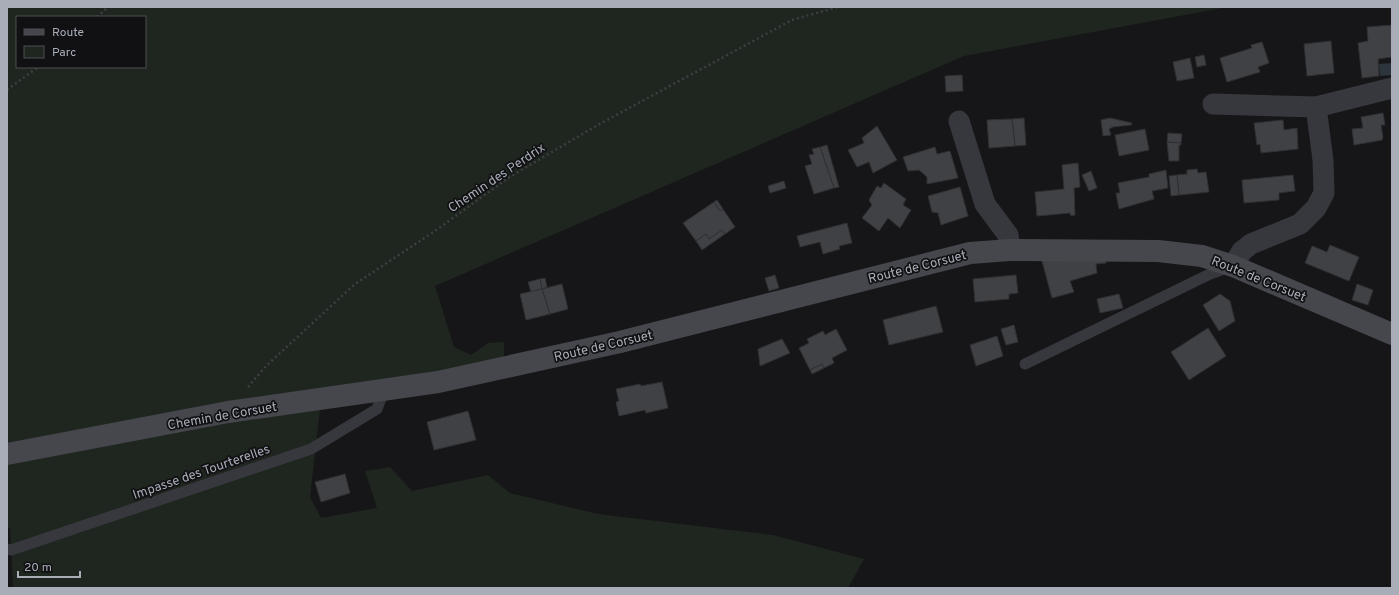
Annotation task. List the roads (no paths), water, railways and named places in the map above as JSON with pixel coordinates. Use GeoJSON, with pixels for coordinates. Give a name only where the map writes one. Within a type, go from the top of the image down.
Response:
{"type":"FeatureCollection","features":[{"type":"Feature","properties":{"kind":"street"},"geometry":{"type":"LineString","coordinates":[[1213,104],[1316,107],[1392,88]]}},
{"type":"Feature","properties":{"kind":"street"},"geometry":{"type":"LineString","coordinates":[[1232,266],[1242,251],[1251,244],[1300,224],[1316,208],[1324,193],[1324,160],[1316,107]]}},
{"type":"Feature","properties":{"kind":"street"},"geometry":{"type":"LineString","coordinates":[[959,122],[985,204],[1008,235],[1010,250]]}},
{"type":"Feature","properties":{"kind":"street","name":"Route de Corsuet"},"geometry":{"type":"LineString","coordinates":[[438,382],[620,342],[970,253],[1010,250],[1158,251],[1202,256],[1232,266],[1392,334]]}},
{"type":"Feature","properties":{"kind":"street","name":"Chemin de Corsuet"},"geometry":{"type":"LineString","coordinates":[[7,454],[228,412],[438,382]]}},
{"type":"Feature","properties":{"kind":"lane"},"geometry":{"type":"LineString","coordinates":[[1025,364],[1210,274],[1232,266]]}},
{"type":"Feature","properties":{"kind":"lane","name":"Impasse des Tourterelles"},"geometry":{"type":"LineString","coordinates":[[7,550],[11,550],[311,449],[377,409],[384,390]]}}]}
